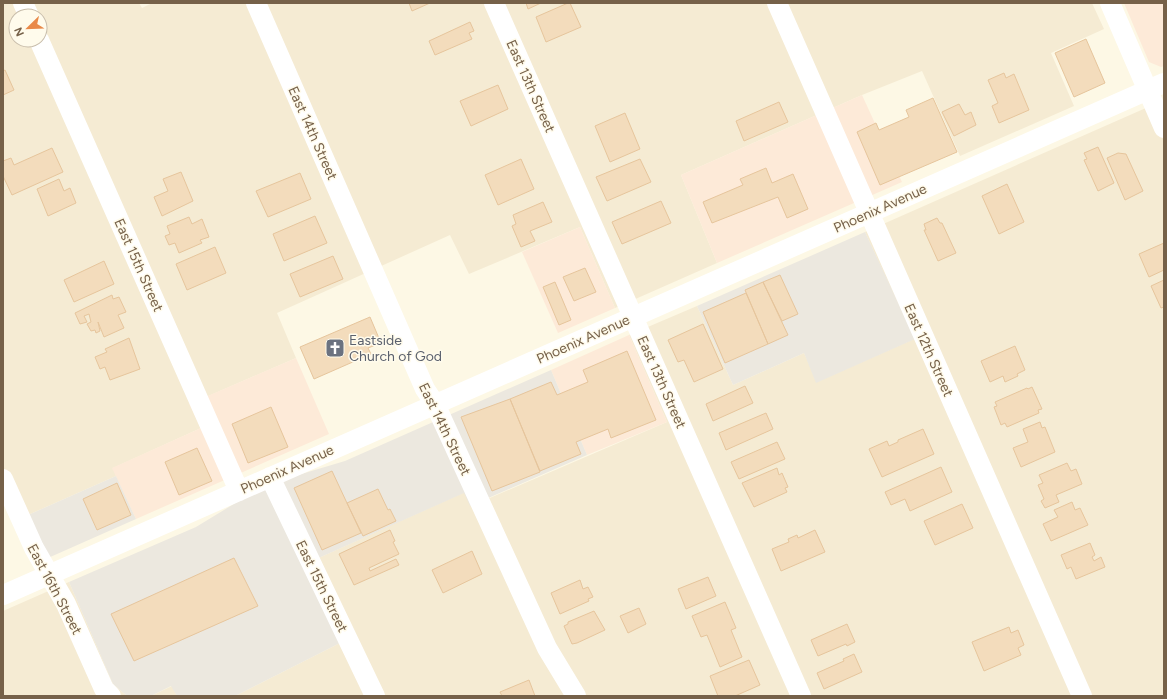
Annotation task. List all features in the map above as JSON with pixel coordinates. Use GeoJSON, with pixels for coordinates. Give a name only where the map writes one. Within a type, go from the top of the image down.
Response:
{"type":"FeatureCollection","features":[{"type":"Feature","properties":{"kind":"street","name":"East 14th Street"},"geometry":{"type":"LineString","coordinates":[[256,3],[425,389],[435,404],[547,648],[576,696]]}},
{"type":"Feature","properties":{"kind":"street","name":"East 13th Street"},"geometry":{"type":"LineString","coordinates":[[494,3],[802,696]]}},
{"type":"Feature","properties":{"kind":"street","name":"East 12th Street"},"geometry":{"type":"LineString","coordinates":[[777,3],[1082,696]]}},
{"type":"Feature","properties":{"kind":"street"},"geometry":{"type":"LineString","coordinates":[[1110,3],[1156,86],[1164,128]]}},
{"type":"Feature","properties":{"kind":"street","name":"East 15th Street"},"geometry":{"type":"LineString","coordinates":[[43,48],[239,490]]}},
{"type":"Feature","properties":{"kind":"street","name":"Phoenix Avenue"},"geometry":{"type":"LineString","coordinates":[[3,595],[1156,86]]}},
{"type":"Feature","properties":{"kind":"street","name":"East 15th Street"},"geometry":{"type":"LineString","coordinates":[[270,477],[375,696]]}},
{"type":"Feature","properties":{"kind":"street","name":"East 16th Street"},"geometry":{"type":"LineString","coordinates":[[3,480],[34,548],[66,604],[104,689],[111,696]]}},
{"type":"Feature","properties":{"kind":"shaded area"},"geometry":{"type":"Polygon","coordinates":[[[3,3],[139,3],[142,8],[152,3],[1092,3],[1104,29],[1051,53],[1074,106],[960,156],[922,71],[862,95],[681,175],[717,263],[615,308],[580,227],[469,274],[450,235],[277,313],[296,358],[190,404],[201,428],[113,468],[116,476],[28,515],[3,490],[3,3]]]}},
{"type":"Feature","properties":{"kind":"shaded area"},"geometry":{"type":"Polygon","coordinates":[[[1124,3],[1164,3],[1164,66],[1161,67],[1149,62],[1124,3]]]}},
{"type":"Feature","properties":{"kind":"shaded area"},"geometry":{"type":"Polygon","coordinates":[[[862,95],[902,182],[717,263],[681,175],[862,95]]]}},
{"type":"Feature","properties":{"kind":"shaded area"},"geometry":{"type":"Polygon","coordinates":[[[1164,100],[1164,696],[235,696],[340,643],[303,565],[465,492],[471,506],[667,422],[629,335],[697,306],[733,385],[804,353],[817,382],[914,339],[865,232],[1164,100]]]}},
{"type":"Feature","properties":{"kind":"shaded area"},"geometry":{"type":"Polygon","coordinates":[[[580,227],[615,308],[558,333],[522,252],[580,227]]]}},
{"type":"Feature","properties":{"kind":"shaded area"},"geometry":{"type":"Polygon","coordinates":[[[865,232],[915,339],[816,383],[804,353],[733,385],[697,306],[865,232]]]}},
{"type":"Feature","properties":{"kind":"shaded area"},"geometry":{"type":"Polygon","coordinates":[[[629,335],[667,422],[587,455],[551,370],[629,335]]]}},
{"type":"Feature","properties":{"kind":"shaded area"},"geometry":{"type":"Polygon","coordinates":[[[296,358],[329,434],[136,519],[112,468],[201,428],[189,404],[296,358]]]}},
{"type":"Feature","properties":{"kind":"shaded area"},"geometry":{"type":"Polygon","coordinates":[[[551,370],[587,455],[470,506],[464,493],[303,565],[340,643],[235,696],[177,696],[171,686],[151,696],[127,696],[113,684],[69,582],[196,527],[247,496],[298,475],[345,461],[551,370]]]}},
{"type":"Feature","properties":{"kind":"shaded area"},"geometry":{"type":"Polygon","coordinates":[[[116,476],[136,519],[48,558],[28,515],[116,476]]]}},
{"type":"Feature","properties":{"kind":"shaded area"},"geometry":{"type":"Polygon","coordinates":[[[69,582],[113,684],[127,696],[3,696],[3,611],[69,582]]]}},
{"type":"Feature","properties":{"kind":"shaded area"},"geometry":{"type":"Polygon","coordinates":[[[172,686],[177,696],[151,696],[172,686]]]}},
{"type":"Feature","properties":{"kind":"building"},"geometry":{"type":"Polygon","coordinates":[[[409,3],[430,3],[412,11],[409,3]]]}},
{"type":"Feature","properties":{"kind":"building"},"geometry":{"type":"Polygon","coordinates":[[[526,3],[541,3],[528,9],[526,3]]]}},
{"type":"Feature","properties":{"kind":"building"},"geometry":{"type":"Polygon","coordinates":[[[570,3],[581,27],[546,42],[536,17],[570,3]]]}},
{"type":"Feature","properties":{"kind":"building"},"geometry":{"type":"Polygon","coordinates":[[[470,22],[474,31],[469,33],[472,39],[435,55],[429,41],[470,22]]]}},
{"type":"Feature","properties":{"kind":"building"},"geometry":{"type":"Polygon","coordinates":[[[1086,39],[1105,83],[1074,97],[1055,53],[1086,39]]]}},
{"type":"Feature","properties":{"kind":"building"},"geometry":{"type":"Polygon","coordinates":[[[5,70],[14,90],[3,95],[3,71],[5,70]]]}},
{"type":"Feature","properties":{"kind":"building"},"geometry":{"type":"Polygon","coordinates":[[[1004,73],[1006,78],[1014,74],[1029,110],[999,123],[992,106],[998,103],[988,80],[1004,73]]]}},
{"type":"Feature","properties":{"kind":"building"},"geometry":{"type":"Polygon","coordinates":[[[498,85],[508,109],[471,126],[460,101],[498,85]]]}},
{"type":"Feature","properties":{"kind":"building"},"geometry":{"type":"Polygon","coordinates":[[[933,98],[957,152],[880,185],[857,132],[876,123],[879,130],[909,117],[906,110],[933,98]]]}},
{"type":"Feature","properties":{"kind":"building"},"geometry":{"type":"Polygon","coordinates":[[[779,102],[788,122],[744,141],[736,121],[779,102]]]}},
{"type":"Feature","properties":{"kind":"building"},"geometry":{"type":"Polygon","coordinates":[[[959,104],[965,115],[971,112],[976,125],[954,136],[942,112],[959,104]]]}},
{"type":"Feature","properties":{"kind":"building"},"geometry":{"type":"Polygon","coordinates":[[[625,113],[640,149],[610,162],[595,126],[625,113]]]}},
{"type":"Feature","properties":{"kind":"building"},"geometry":{"type":"Polygon","coordinates":[[[1098,147],[1114,183],[1098,191],[1084,160],[1087,159],[1084,153],[1098,147]]]}},
{"type":"Feature","properties":{"kind":"building"},"geometry":{"type":"Polygon","coordinates":[[[52,148],[63,172],[12,195],[3,176],[3,161],[11,158],[14,165],[52,148]]]}},
{"type":"Feature","properties":{"kind":"building"},"geometry":{"type":"Polygon","coordinates":[[[1118,153],[1126,154],[1143,191],[1125,200],[1107,158],[1118,153]]]}},
{"type":"Feature","properties":{"kind":"building"},"geometry":{"type":"Polygon","coordinates":[[[521,159],[534,189],[498,205],[485,175],[521,159]]]}},
{"type":"Feature","properties":{"kind":"building"},"geometry":{"type":"Polygon","coordinates":[[[640,159],[651,182],[607,201],[596,177],[640,159]]]}},
{"type":"Feature","properties":{"kind":"building"},"geometry":{"type":"Polygon","coordinates":[[[766,168],[772,183],[793,174],[808,209],[787,218],[778,197],[712,223],[703,202],[743,185],[740,179],[766,168]]]}},
{"type":"Feature","properties":{"kind":"building"},"geometry":{"type":"Polygon","coordinates":[[[181,172],[193,201],[162,216],[154,197],[168,191],[163,179],[181,172]]]}},
{"type":"Feature","properties":{"kind":"building"},"geometry":{"type":"Polygon","coordinates":[[[300,173],[311,199],[268,217],[256,191],[300,173]]]}},
{"type":"Feature","properties":{"kind":"building"},"geometry":{"type":"Polygon","coordinates":[[[59,179],[64,191],[70,188],[76,203],[48,216],[37,189],[59,179]]]}},
{"type":"Feature","properties":{"kind":"building"},"geometry":{"type":"Polygon","coordinates":[[[1007,184],[1024,222],[999,234],[982,196],[1007,184]]]}},
{"type":"Feature","properties":{"kind":"building"},"geometry":{"type":"Polygon","coordinates":[[[661,201],[671,223],[622,244],[612,222],[661,201]]]}},
{"type":"Feature","properties":{"kind":"building"},"geometry":{"type":"Polygon","coordinates":[[[543,202],[552,222],[530,231],[535,241],[521,247],[512,226],[516,224],[513,215],[543,202]]]}},
{"type":"Feature","properties":{"kind":"building"},"geometry":{"type":"Polygon","coordinates":[[[315,216],[327,243],[284,261],[273,234],[315,216]]]}},
{"type":"Feature","properties":{"kind":"building"},"geometry":{"type":"Polygon","coordinates":[[[189,217],[192,224],[202,219],[209,237],[200,240],[202,243],[179,253],[175,243],[169,245],[165,236],[170,234],[167,226],[189,217]]]}},
{"type":"Feature","properties":{"kind":"building"},"geometry":{"type":"Polygon","coordinates":[[[937,218],[940,223],[942,223],[956,253],[938,261],[924,230],[926,230],[924,224],[937,218]]]}},
{"type":"Feature","properties":{"kind":"building"},"geometry":{"type":"Polygon","coordinates":[[[1164,243],[1164,270],[1149,277],[1139,254],[1164,243]]]}},
{"type":"Feature","properties":{"kind":"building"},"geometry":{"type":"Polygon","coordinates":[[[215,247],[226,273],[187,290],[176,264],[215,247]]]}},
{"type":"Feature","properties":{"kind":"building"},"geometry":{"type":"Polygon","coordinates":[[[333,256],[343,279],[300,297],[290,274],[333,256]]]}},
{"type":"Feature","properties":{"kind":"building"},"geometry":{"type":"Polygon","coordinates":[[[104,261],[114,284],[74,302],[64,280],[104,261]]]}},
{"type":"Feature","properties":{"kind":"building"},"geometry":{"type":"Polygon","coordinates":[[[585,268],[596,292],[574,301],[563,277],[585,268]]]}},
{"type":"Feature","properties":{"kind":"building"},"geometry":{"type":"Polygon","coordinates":[[[780,275],[798,314],[782,321],[763,282],[780,275]]]}},
{"type":"Feature","properties":{"kind":"building"},"geometry":{"type":"Polygon","coordinates":[[[1164,280],[1164,307],[1161,308],[1151,286],[1164,280]]]}},
{"type":"Feature","properties":{"kind":"building"},"geometry":{"type":"Polygon","coordinates":[[[555,282],[571,320],[559,325],[543,287],[555,282]]]}},
{"type":"Feature","properties":{"kind":"building"},"geometry":{"type":"Polygon","coordinates":[[[763,282],[788,335],[768,344],[745,290],[763,282]]]}},
{"type":"Feature","properties":{"kind":"building"},"geometry":{"type":"Polygon","coordinates":[[[746,293],[768,344],[725,363],[703,312],[746,293]]]}},
{"type":"Feature","properties":{"kind":"building"},"geometry":{"type":"Polygon","coordinates":[[[112,295],[113,299],[119,297],[126,312],[118,315],[124,328],[104,337],[98,322],[100,331],[96,333],[95,330],[91,331],[87,324],[91,322],[89,314],[84,316],[87,322],[80,324],[75,313],[112,295]]]}},
{"type":"Feature","properties":{"kind":"building","name":"Eastside Church of God"},"geometry":{"type":"Polygon","coordinates":[[[370,317],[381,343],[368,348],[371,354],[314,379],[300,347],[370,317]]]}},
{"type":"Feature","properties":{"kind":"building"},"geometry":{"type":"Polygon","coordinates":[[[703,324],[723,369],[694,382],[684,360],[678,362],[668,340],[703,324]]]}},
{"type":"Feature","properties":{"kind":"building"},"geometry":{"type":"Polygon","coordinates":[[[129,338],[140,369],[110,380],[105,367],[100,369],[95,357],[107,352],[105,349],[129,338]]]}},
{"type":"Feature","properties":{"kind":"building"},"geometry":{"type":"Polygon","coordinates":[[[1015,346],[1025,370],[1017,374],[1018,376],[1005,382],[1003,376],[990,382],[981,361],[1015,346]]]}},
{"type":"Feature","properties":{"kind":"building"},"geometry":{"type":"Polygon","coordinates":[[[627,351],[656,420],[611,438],[608,429],[576,442],[581,454],[540,471],[510,399],[551,382],[557,395],[588,382],[583,370],[627,351]]]}},
{"type":"Feature","properties":{"kind":"building"},"geometry":{"type":"Polygon","coordinates":[[[745,386],[753,403],[713,421],[706,404],[745,386]]]}},
{"type":"Feature","properties":{"kind":"building"},"geometry":{"type":"Polygon","coordinates":[[[1032,387],[1042,409],[1038,410],[1039,413],[1007,427],[1005,423],[1001,425],[994,407],[997,406],[995,402],[1032,387]]]}},
{"type":"Feature","properties":{"kind":"building"},"geometry":{"type":"Polygon","coordinates":[[[510,399],[540,472],[492,491],[461,417],[510,399]]]}},
{"type":"Feature","properties":{"kind":"building"},"geometry":{"type":"Polygon","coordinates":[[[271,407],[288,447],[248,463],[232,424],[271,407]]]}},
{"type":"Feature","properties":{"kind":"building"},"geometry":{"type":"Polygon","coordinates":[[[766,413],[773,429],[726,450],[719,433],[766,413]]]}},
{"type":"Feature","properties":{"kind":"building"},"geometry":{"type":"Polygon","coordinates":[[[1040,422],[1042,428],[1045,427],[1055,452],[1021,467],[1013,448],[1028,442],[1023,429],[1040,422]]]}},
{"type":"Feature","properties":{"kind":"building"},"geometry":{"type":"Polygon","coordinates":[[[923,429],[934,454],[882,477],[869,449],[887,441],[889,446],[898,442],[898,440],[923,429]]]}},
{"type":"Feature","properties":{"kind":"building"},"geometry":{"type":"Polygon","coordinates":[[[777,442],[785,459],[739,479],[731,462],[777,442]]]}},
{"type":"Feature","properties":{"kind":"building"},"geometry":{"type":"Polygon","coordinates":[[[197,448],[212,481],[179,495],[165,462],[197,448]]]}},
{"type":"Feature","properties":{"kind":"building"},"geometry":{"type":"Polygon","coordinates":[[[1067,463],[1071,471],[1076,469],[1082,484],[1056,495],[1059,502],[1045,508],[1041,501],[1044,499],[1038,485],[1043,483],[1039,475],[1067,463]]]}},
{"type":"Feature","properties":{"kind":"building"},"geometry":{"type":"Polygon","coordinates":[[[941,467],[952,492],[910,511],[905,499],[891,505],[885,492],[941,467]]]}},
{"type":"Feature","properties":{"kind":"building"},"geometry":{"type":"Polygon","coordinates":[[[777,468],[779,475],[782,473],[788,487],[785,488],[787,492],[754,507],[742,483],[777,468]]]}},
{"type":"Feature","properties":{"kind":"building"},"geometry":{"type":"Polygon","coordinates":[[[332,471],[361,533],[322,550],[294,488],[332,471]]]}},
{"type":"Feature","properties":{"kind":"building"},"geometry":{"type":"Polygon","coordinates":[[[117,483],[131,515],[97,530],[83,499],[117,483]]]}},
{"type":"Feature","properties":{"kind":"building"},"geometry":{"type":"Polygon","coordinates":[[[378,489],[388,510],[390,509],[396,521],[363,536],[347,503],[378,489]]]}},
{"type":"Feature","properties":{"kind":"building"},"geometry":{"type":"Polygon","coordinates":[[[1072,502],[1075,510],[1080,508],[1088,525],[1051,541],[1043,524],[1058,517],[1054,510],[1072,502]]]}},
{"type":"Feature","properties":{"kind":"building"},"geometry":{"type":"Polygon","coordinates":[[[962,504],[973,528],[935,545],[924,521],[962,504]]]}},
{"type":"Feature","properties":{"kind":"building"},"geometry":{"type":"Polygon","coordinates":[[[390,530],[395,541],[393,542],[399,554],[369,568],[370,571],[396,559],[399,565],[354,585],[339,554],[390,530]]]}},
{"type":"Feature","properties":{"kind":"building"},"geometry":{"type":"Polygon","coordinates":[[[815,530],[825,552],[781,571],[772,549],[789,542],[788,539],[797,535],[798,538],[815,530]]]}},
{"type":"Feature","properties":{"kind":"building"},"geometry":{"type":"Polygon","coordinates":[[[1090,543],[1095,555],[1092,557],[1094,561],[1101,557],[1105,567],[1076,579],[1071,567],[1067,569],[1061,555],[1090,543]]]}},
{"type":"Feature","properties":{"kind":"building"},"geometry":{"type":"Polygon","coordinates":[[[472,551],[482,574],[443,593],[432,570],[472,551]]]}},
{"type":"Feature","properties":{"kind":"building"},"geometry":{"type":"Polygon","coordinates":[[[234,558],[258,606],[134,661],[111,614],[234,558]]]}},
{"type":"Feature","properties":{"kind":"building"},"geometry":{"type":"Polygon","coordinates":[[[708,577],[716,596],[686,609],[678,589],[708,577]]]}},
{"type":"Feature","properties":{"kind":"building"},"geometry":{"type":"Polygon","coordinates":[[[580,580],[583,589],[588,587],[593,597],[588,599],[589,601],[560,614],[551,593],[580,580]]]}},
{"type":"Feature","properties":{"kind":"building"},"geometry":{"type":"Polygon","coordinates":[[[725,602],[736,628],[731,630],[742,657],[720,667],[707,635],[701,637],[692,616],[725,602]]]}},
{"type":"Feature","properties":{"kind":"building"},"geometry":{"type":"Polygon","coordinates":[[[639,608],[646,624],[628,633],[620,616],[639,608]]]}},
{"type":"Feature","properties":{"kind":"building"},"geometry":{"type":"Polygon","coordinates":[[[594,611],[605,630],[572,644],[564,626],[568,624],[568,622],[594,611]]]}},
{"type":"Feature","properties":{"kind":"building"},"geometry":{"type":"Polygon","coordinates":[[[847,624],[855,642],[847,646],[846,644],[818,656],[811,640],[847,624]]]}},
{"type":"Feature","properties":{"kind":"building"},"geometry":{"type":"Polygon","coordinates":[[[1009,627],[1011,633],[1018,630],[1024,645],[1018,648],[1021,655],[984,671],[972,642],[1009,627]]]}},
{"type":"Feature","properties":{"kind":"building"},"geometry":{"type":"Polygon","coordinates":[[[854,654],[862,672],[824,689],[817,673],[844,661],[843,659],[854,654]]]}},
{"type":"Feature","properties":{"kind":"building"},"geometry":{"type":"Polygon","coordinates":[[[749,660],[760,685],[735,696],[718,696],[710,676],[749,660]]]}},
{"type":"Feature","properties":{"kind":"building"},"geometry":{"type":"Polygon","coordinates":[[[529,680],[535,696],[502,696],[500,692],[529,680]]]}},
{"type":"Feature","properties":{"kind":"place","name":"Eastside Church of God"},"geometry":{"type":"Point","coordinates":[335,348]}}]}
